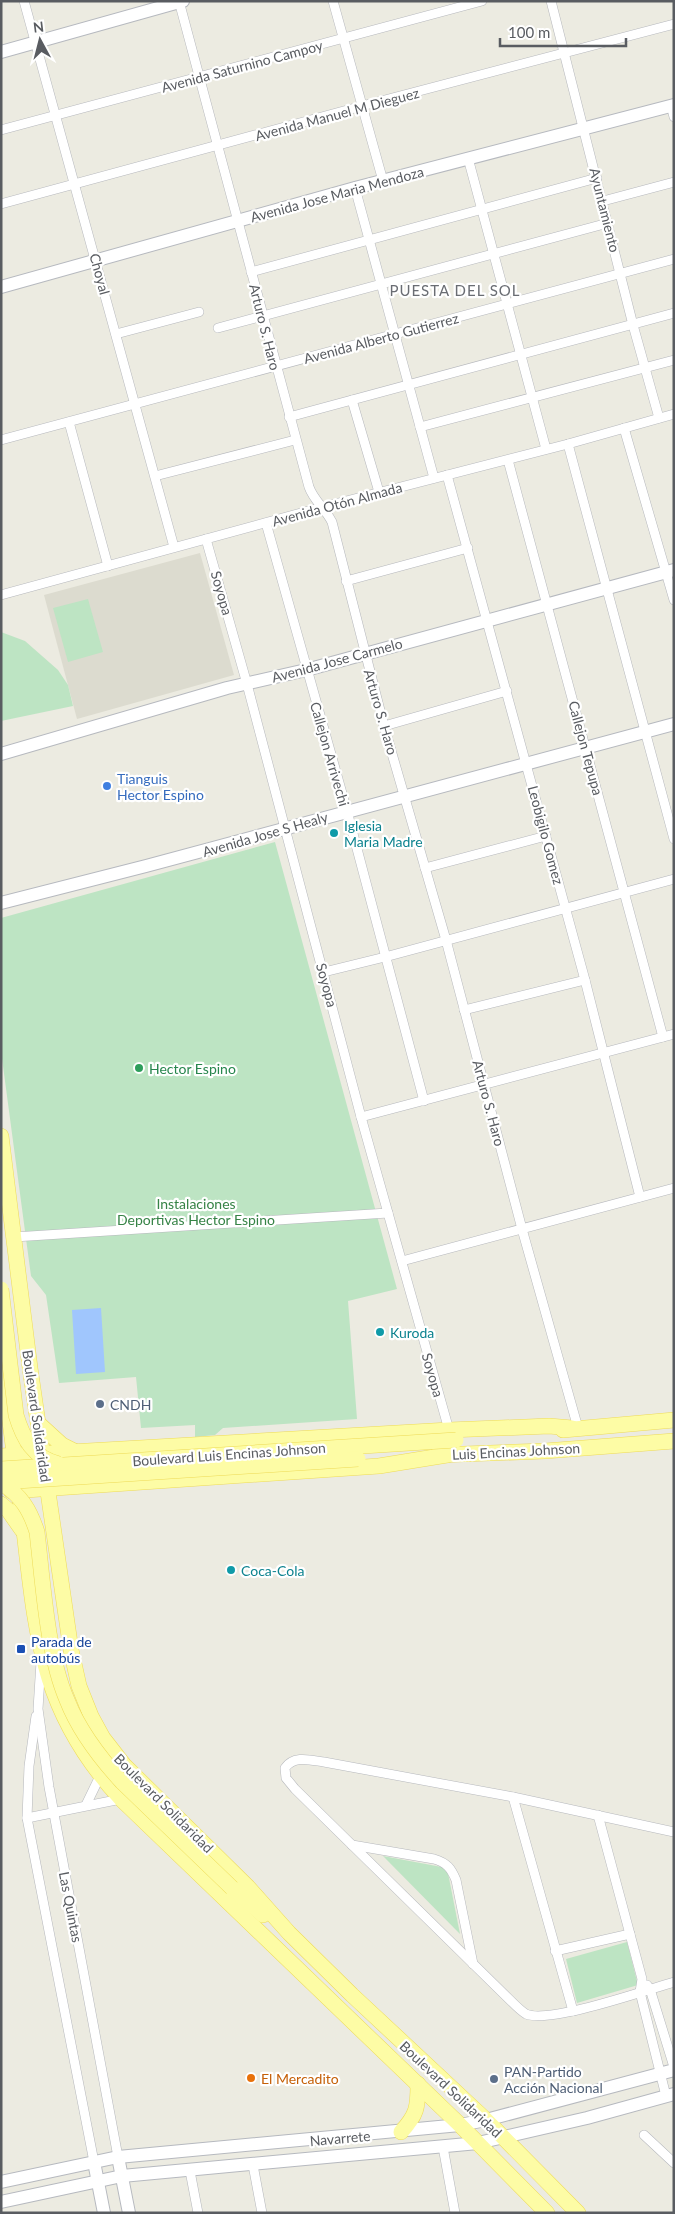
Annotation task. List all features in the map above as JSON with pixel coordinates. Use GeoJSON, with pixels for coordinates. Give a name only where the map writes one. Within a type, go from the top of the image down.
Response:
{"type":"FeatureCollection","features":[{"type":"Feature","properties":{"kind":"main road","name":"Boulevard Solidaridad"},"geometry":{"type":"LineString","coordinates":[[1,1136],[42,1453],[63,1594],[79,1686],[91,1716],[103,1738],[124,1765],[248,1887],[289,1933],[352,1995],[486,2120],[578,2213]]}},
{"type":"Feature","properties":{"kind":"main road"},"geometry":{"type":"LineString","coordinates":[[1,1289],[16,1414],[21,1432],[29,1446],[41,1457],[56,1464],[134,1473]]}},
{"type":"Feature","properties":{"kind":"main road","name":"Boulevard Solidaridad"},"geometry":{"type":"LineString","coordinates":[[1,1357],[5,1386],[8,1456],[19,1491],[31,1599],[41,1654],[70,1730],[100,1776],[121,1799],[418,2084],[548,2213]]}},
{"type":"Feature","properties":{"kind":"main road"},"geometry":{"type":"LineString","coordinates":[[1,1425],[5,1386]]}},
{"type":"Feature","properties":{"kind":"main road","name":"Luis Encinas Johnson"},"geometry":{"type":"LineString","coordinates":[[452,1435],[532,1434],[575,1428],[674,1420]]}},
{"type":"Feature","properties":{"kind":"main road"},"geometry":{"type":"LineString","coordinates":[[39,1424],[62,1445],[77,1452]]}},
{"type":"Feature","properties":{"kind":"main road"},"geometry":{"type":"LineString","coordinates":[[8,1456],[452,1435]]}},
{"type":"Feature","properties":{"kind":"main road","name":"Boulevard Luis Encinas Johnson"},"geometry":{"type":"LineString","coordinates":[[1,1469],[452,1435]]}},
{"type":"Feature","properties":{"kind":"main road","name":"Luis Encinas Johnson"},"geometry":{"type":"LineString","coordinates":[[358,1459],[545,1451],[674,1441]]}},
{"type":"Feature","properties":{"kind":"main road"},"geometry":{"type":"LineString","coordinates":[[1,1492],[379,1466],[447,1455]]}},
{"type":"Feature","properties":{"kind":"main road","name":"Boulevard Luis Encinas Johnson"},"geometry":{"type":"LineString","coordinates":[[1,1482],[358,1459]]}},
{"type":"Feature","properties":{"kind":"main road"},"geometry":{"type":"LineString","coordinates":[[1,1482],[19,1496],[31,1514],[37,1532],[54,1658],[66,1700],[80,1725],[107,1766],[122,1782],[232,1888],[258,1911],[289,1933]]}},
{"type":"Feature","properties":{"kind":"main road"},"geometry":{"type":"LineString","coordinates":[[51,1515],[60,1501],[81,1487]]}},
{"type":"Feature","properties":{"kind":"main road"},"geometry":{"type":"LineString","coordinates":[[1,1504],[13,1516],[24,1534]]}},
{"type":"Feature","properties":{"kind":"main road"},"geometry":{"type":"LineString","coordinates":[[31,1599],[46,1592],[63,1594]]}},
{"type":"Feature","properties":{"kind":"main road"},"geometry":{"type":"LineString","coordinates":[[292,1964],[310,1972],[344,1998],[352,1995]]}},
{"type":"Feature","properties":{"kind":"main road"},"geometry":{"type":"LineString","coordinates":[[400,2132],[414,2116],[417,2108],[418,2084]]}},
{"type":"Feature","properties":{"kind":"street","name":"Choyal"},"geometry":{"type":"LineString","coordinates":[[24,1],[174,547]]}},
{"type":"Feature","properties":{"kind":"street"},"geometry":{"type":"LineString","coordinates":[[333,1],[383,181]]}},
{"type":"Feature","properties":{"kind":"street","name":"Avenida Saturnino Campoy"},"geometry":{"type":"LineString","coordinates":[[1,130],[482,1]]}},
{"type":"Feature","properties":{"kind":"street","name":"Ayuntamiento"},"geometry":{"type":"LineString","coordinates":[[552,1],[633,324],[659,418]]}},
{"type":"Feature","properties":{"kind":"street"},"geometry":{"type":"LineString","coordinates":[[1,52],[180,2]]}},
{"type":"Feature","properties":{"kind":"street","name":"Arturo S. Haro"},"geometry":{"type":"LineString","coordinates":[[180,2],[295,440],[312,496],[323,507],[332,522],[384,726],[446,940],[575,1428]]}},
{"type":"Feature","properties":{"kind":"street","name":"Avenida Manuel M Dieguez"},"geometry":{"type":"LineString","coordinates":[[1,204],[674,24]]}},
{"type":"Feature","properties":{"kind":"street","name":"Avenida Jose Maria Mendoza"},"geometry":{"type":"LineString","coordinates":[[1,287],[354,188],[583,128],[673,109]]}},
{"type":"Feature","properties":{"kind":"street"},"geometry":{"type":"LineString","coordinates":[[468,158],[546,449]]}},
{"type":"Feature","properties":{"kind":"street"},"geometry":{"type":"LineString","coordinates":[[251,272],[597,178]]}},
{"type":"Feature","properties":{"kind":"street"},"geometry":{"type":"LineString","coordinates":[[603,202],[674,182]]}},
{"type":"Feature","properties":{"kind":"street"},"geometry":{"type":"LineString","coordinates":[[354,188],[434,478]]}},
{"type":"Feature","properties":{"kind":"street"},"geometry":{"type":"LineString","coordinates":[[218,328],[608,223]]}},
{"type":"Feature","properties":{"kind":"street","name":"Avenida Alberto Gutierrez"},"geometry":{"type":"LineString","coordinates":[[1,440],[674,259]]}},
{"type":"Feature","properties":{"kind":"street"},"geometry":{"type":"LineString","coordinates":[[116,334],[199,312]]}},
{"type":"Feature","properties":{"kind":"street"},"geometry":{"type":"LineString","coordinates":[[289,417],[674,313]]}},
{"type":"Feature","properties":{"kind":"street"},"geometry":{"type":"LineString","coordinates":[[420,428],[674,360]]}},
{"type":"Feature","properties":{"kind":"street"},"geometry":{"type":"LineString","coordinates":[[352,400],[378,492]]}},
{"type":"Feature","properties":{"kind":"street","name":"Avenida Otón Almada"},"geometry":{"type":"LineString","coordinates":[[1,595],[378,492],[508,460],[674,414]]}},
{"type":"Feature","properties":{"kind":"street"},"geometry":{"type":"LineString","coordinates":[[69,422],[108,566]]}},
{"type":"Feature","properties":{"kind":"street"},"geometry":{"type":"LineString","coordinates":[[624,428],[670,571],[674,600]]}},
{"type":"Feature","properties":{"kind":"street"},"geometry":{"type":"LineString","coordinates":[[155,476],[295,440]]}},
{"type":"Feature","properties":{"kind":"street"},"geometry":{"type":"LineString","coordinates":[[568,444],[674,839]]}},
{"type":"Feature","properties":{"kind":"street","name":"Callejon Tepupa"},"geometry":{"type":"LineString","coordinates":[[508,460],[663,1037]]}},
{"type":"Feature","properties":{"kind":"street","name":"Leobigilo Gomez"},"geometry":{"type":"LineString","coordinates":[[447,475],[585,980],[640,1197]]}},
{"type":"Feature","properties":{"kind":"street","name":"Callejon Arrivechi"},"geometry":{"type":"LineString","coordinates":[[266,524],[347,811],[424,1101]]}},
{"type":"Feature","properties":{"kind":"street","name":"Soyopa"},"geometry":{"type":"LineString","coordinates":[[206,539],[247,684],[361,1117],[452,1435]]}},
{"type":"Feature","properties":{"kind":"street"},"geometry":{"type":"LineString","coordinates":[[346,580],[468,548]]}},
{"type":"Feature","properties":{"kind":"street","name":"Avenida Jose Carmelo"},"geometry":{"type":"LineString","coordinates":[[1,754],[247,684],[306,670],[670,571]]}},
{"type":"Feature","properties":{"kind":"street"},"geometry":{"type":"LineString","coordinates":[[384,726],[507,691]]}},
{"type":"Feature","properties":{"kind":"street","name":"Avenida Jose S Healy"},"geometry":{"type":"LineString","coordinates":[[1,903],[674,724]]}},
{"type":"Feature","properties":{"kind":"street"},"geometry":{"type":"LineString","coordinates":[[425,868],[546,836]]}},
{"type":"Feature","properties":{"kind":"street"},"geometry":{"type":"LineString","coordinates":[[324,972],[385,958],[674,879]]}},
{"type":"Feature","properties":{"kind":"street"},"geometry":{"type":"LineString","coordinates":[[464,1010],[585,980]]}},
{"type":"Feature","properties":{"kind":"street"},"geometry":{"type":"LineString","coordinates":[[361,1117],[674,1034]]}},
{"type":"Feature","properties":{"kind":"street"},"geometry":{"type":"LineString","coordinates":[[402,1261],[674,1188]]}},
{"type":"Feature","properties":{"kind":"street"},"geometry":{"type":"LineString","coordinates":[[14,1237],[388,1213]]}},
{"type":"Feature","properties":{"kind":"street","name":"Las Quintas"},"geometry":{"type":"LineString","coordinates":[[41,1654],[38,1709],[29,1766],[27,1818],[94,2162]]}},
{"type":"Feature","properties":{"kind":"street","name":"Las Quintas"},"geometry":{"type":"LineString","coordinates":[[38,1709],[54,1813],[118,2157]]}},
{"type":"Feature","properties":{"kind":"street"},"geometry":{"type":"LineString","coordinates":[[674,1832],[513,1797],[306,1759],[291,1761],[284,1772],[295,1789],[526,2014],[540,2016],[573,2011],[674,1982]]}},
{"type":"Feature","properties":{"kind":"street"},"geometry":{"type":"LineString","coordinates":[[86,1805],[100,1776]]}},
{"type":"Feature","properties":{"kind":"street"},"geometry":{"type":"LineString","coordinates":[[513,1797],[573,2011]]}},
{"type":"Feature","properties":{"kind":"street"},"geometry":{"type":"LineString","coordinates":[[27,1818],[121,1799]]}},
{"type":"Feature","properties":{"kind":"street"},"geometry":{"type":"LineString","coordinates":[[598,1814],[642,1979],[640,1992],[660,2074],[670,2095]]}},
{"type":"Feature","properties":{"kind":"street"},"geometry":{"type":"LineString","coordinates":[[352,1845],[434,1859],[444,1862],[451,1868],[456,1880],[473,1964]]}},
{"type":"Feature","properties":{"kind":"street"},"geometry":{"type":"LineString","coordinates":[[555,1951],[630,1934]]}},
{"type":"Feature","properties":{"kind":"street"},"geometry":{"type":"LineString","coordinates":[[642,1979],[650,1989],[674,2068]]}},
{"type":"Feature","properties":{"kind":"street","name":"Navarrete"},"geometry":{"type":"LineString","coordinates":[[1,2182],[118,2157],[318,2140],[460,2125],[486,2120],[660,2074],[674,2068]]}},
{"type":"Feature","properties":{"kind":"street"},"geometry":{"type":"LineString","coordinates":[[614,2086],[620,2108]]}},
{"type":"Feature","properties":{"kind":"street","name":"Navarrete"},"geometry":{"type":"LineString","coordinates":[[1,2202],[122,2176],[478,2143],[670,2095]]}},
{"type":"Feature","properties":{"kind":"street"},"geometry":{"type":"LineString","coordinates":[[644,2135],[674,2163]]}},
{"type":"Feature","properties":{"kind":"street"},"geometry":{"type":"LineString","coordinates":[[318,2140],[321,2158]]}},
{"type":"Feature","properties":{"kind":"street"},"geometry":{"type":"LineString","coordinates":[[443,2146],[455,2213]]}},
{"type":"Feature","properties":{"kind":"street"},"geometry":{"type":"LineString","coordinates":[[118,2157],[128,2213]]}},
{"type":"Feature","properties":{"kind":"street"},"geometry":{"type":"LineString","coordinates":[[94,2162],[104,2213]]}},
{"type":"Feature","properties":{"kind":"street"},"geometry":{"type":"LineString","coordinates":[[253,2165],[262,2213]]}},
{"type":"Feature","properties":{"kind":"street"},"geometry":{"type":"LineString","coordinates":[[190,2171],[198,2213]]}},
{"type":"Feature","properties":{"kind":"shaded area"},"geometry":{"type":"Polygon","coordinates":[[[200,553],[234,675],[77,719],[44,595],[200,553]]]}},
{"type":"Feature","properties":{"kind":"green space"},"geometry":{"type":"Polygon","coordinates":[[[88,599],[103,652],[68,662],[53,608],[88,599]]]}},
{"type":"Feature","properties":{"kind":"green space"},"geometry":{"type":"Polygon","coordinates":[[[1,632],[25,641],[58,670],[68,685],[73,706],[1,721],[1,632]]]}},
{"type":"Feature","properties":{"kind":"green space","name":"Instalaciones Deportivas Hector Espino"},"geometry":{"type":"Polygon","coordinates":[[[275,842],[397,1289],[348,1301],[357,1419],[223,1428],[215,1435],[195,1437],[195,1425],[141,1428],[136,1377],[59,1383],[46,1295],[31,1276],[1,1051],[1,918],[275,842]]]}},
{"type":"Feature","properties":{"kind":"green space"},"geometry":{"type":"Polygon","coordinates":[[[383,1856],[447,1868],[460,1934],[383,1856]]]}},
{"type":"Feature","properties":{"kind":"green space"},"geometry":{"type":"Polygon","coordinates":[[[627,1942],[638,1985],[577,2003],[566,1959],[627,1942]]]}},
{"type":"Feature","properties":{"kind":"water"},"geometry":{"type":"Polygon","coordinates":[[[101,1308],[105,1372],[76,1374],[72,1310],[101,1308]]]}},
{"type":"Feature","properties":{"kind":"place","name":"Tianguis Hector Espino"},"geometry":{"type":"Point","coordinates":[107,786]}},
{"type":"Feature","properties":{"kind":"place","name":"Iglesia Maria Madre"},"geometry":{"type":"Point","coordinates":[334,833]}},
{"type":"Feature","properties":{"kind":"place","name":"Hector Espino"},"geometry":{"type":"Point","coordinates":[139,1068]}},
{"type":"Feature","properties":{"kind":"place","name":"Kuroda"},"geometry":{"type":"Point","coordinates":[380,1332]}},
{"type":"Feature","properties":{"kind":"place","name":"CNDH"},"geometry":{"type":"Point","coordinates":[100,1404]}},
{"type":"Feature","properties":{"kind":"place","name":"Coca-Cola"},"geometry":{"type":"Point","coordinates":[231,1570]}},
{"type":"Feature","properties":{"kind":"place","name":"Parada de autobús"},"geometry":{"type":"Point","coordinates":[21,1649]}},
{"type":"Feature","properties":{"kind":"place","name":"El Mercadito"},"geometry":{"type":"Point","coordinates":[251,2078]}},
{"type":"Feature","properties":{"kind":"place","name":"PAN-Partido Acción Nacional"},"geometry":{"type":"Point","coordinates":[494,2079]}},
{"type":"Feature","properties":{"kind":"district","name":"PUESTA DEL SOL"},"geometry":{"type":"Point","coordinates":[455,290]}}]}
